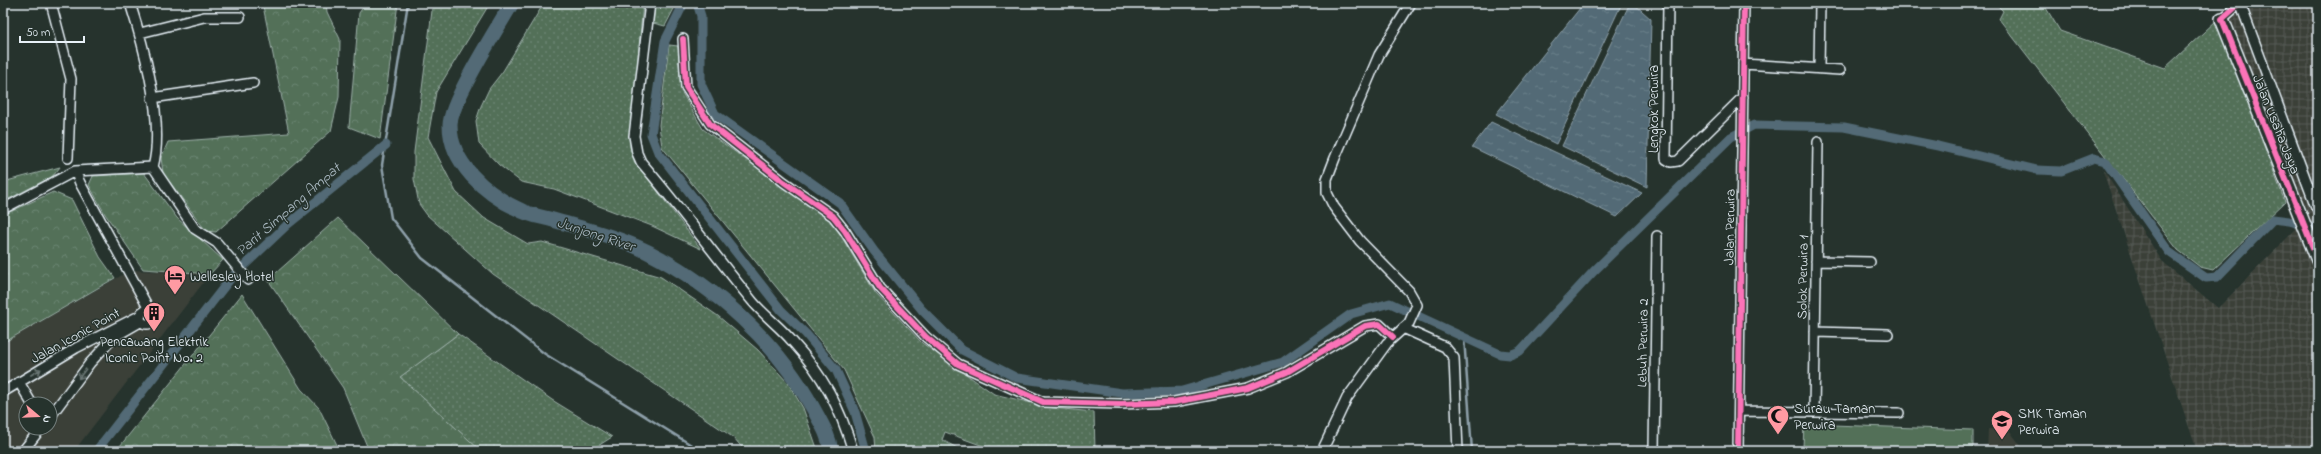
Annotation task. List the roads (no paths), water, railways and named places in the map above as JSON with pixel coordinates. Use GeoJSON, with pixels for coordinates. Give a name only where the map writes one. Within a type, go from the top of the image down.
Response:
{"type":"FeatureCollection","features":[{"type":"Feature","properties":{"kind":"street"},"geometry":{"type":"LineString","coordinates":[[51,3],[71,79],[68,158]]}},
{"type":"Feature","properties":{"kind":"street"},"geometry":{"type":"LineString","coordinates":[[130,3],[140,33],[152,98],[157,147],[153,167],[195,229],[218,243],[246,278]]}},
{"type":"Feature","properties":{"kind":"street"},"geometry":{"type":"LineString","coordinates":[[650,3],[634,136],[637,153],[641,162],[754,304],[792,340],[811,363],[830,390],[844,420],[853,451]]}},
{"type":"Feature","properties":{"kind":"street"},"geometry":{"type":"LineString","coordinates":[[1322,451],[1347,398],[1393,337],[1406,325],[1417,305],[1409,291],[1360,241],[1334,207],[1327,193],[1327,179],[1378,55],[1411,3]]}},
{"type":"Feature","properties":{"kind":"street","name":"Lengkok Perwira"},"geometry":{"type":"LineString","coordinates":[[1668,3],[1666,160],[1671,162],[1678,161],[1743,97]]}},
{"type":"Feature","properties":{"kind":"street","name":"Jalan Perwira"},"geometry":{"type":"LineString","coordinates":[[1738,451],[1744,3]]}},
{"type":"Feature","properties":{"kind":"street"},"geometry":{"type":"LineString","coordinates":[[1819,68],[1820,3]]}},
{"type":"Feature","properties":{"kind":"street"},"geometry":{"type":"LineString","coordinates":[[2222,19],[2240,3],[2317,207]]}},
{"type":"Feature","properties":{"kind":"street"},"geometry":{"type":"LineString","coordinates":[[140,33],[204,17],[240,17]]}},
{"type":"Feature","properties":{"kind":"street","name":"Jalan Usaha Jaya"},"geometry":{"type":"LineString","coordinates":[[2222,19],[2316,254]]}},
{"type":"Feature","properties":{"kind":"street"},"geometry":{"type":"LineString","coordinates":[[683,39],[686,87],[710,124],[784,182],[833,216],[846,231],[880,288],[926,337],[958,364],[1043,402],[1121,404],[1174,402],[1248,388],[1287,372],[1365,326],[1380,324],[1393,337]]}},
{"type":"Feature","properties":{"kind":"street"},"geometry":{"type":"LineString","coordinates":[[1743,64],[1840,70]]}},
{"type":"Feature","properties":{"kind":"street"},"geometry":{"type":"LineString","coordinates":[[152,98],[253,83]]}},
{"type":"Feature","properties":{"kind":"street","name":"Solok Perwira 1"},"geometry":{"type":"LineString","coordinates":[[1814,412],[1818,142]]}},
{"type":"Feature","properties":{"kind":"street"},"geometry":{"type":"LineString","coordinates":[[3,209],[75,171],[153,167]]}},
{"type":"Feature","properties":{"kind":"street"},"geometry":{"type":"LineString","coordinates":[[75,171],[80,183],[150,310],[145,310],[141,318]]}},
{"type":"Feature","properties":{"kind":"street","name":"Lebuh Perwira 2"},"geometry":{"type":"LineString","coordinates":[[1654,451],[1658,236]]}},
{"type":"Feature","properties":{"kind":"street"},"geometry":{"type":"LineString","coordinates":[[1816,262],[1870,262]]}},
{"type":"Feature","properties":{"kind":"street","name":"Jalan Iconic Point"},"geometry":{"type":"LineString","coordinates":[[3,392],[76,348],[141,318]]}},
{"type":"Feature","properties":{"kind":"street","name":"Jalan Iconic Point"},"geometry":{"type":"LineString","coordinates":[[58,406],[90,363],[114,337],[141,318]]}},
{"type":"Feature","properties":{"kind":"street"},"geometry":{"type":"LineString","coordinates":[[1406,325],[1445,346],[1454,358],[1458,451]]}},
{"type":"Feature","properties":{"kind":"street"},"geometry":{"type":"LineString","coordinates":[[1815,332],[1888,334]]}},
{"type":"Feature","properties":{"kind":"street"},"geometry":{"type":"LineString","coordinates":[[19,382],[27,396]]}},
{"type":"Feature","properties":{"kind":"street"},"geometry":{"type":"LineString","coordinates":[[1739,411],[1899,413]]}},
{"type":"Feature","properties":{"kind":"street"},"geometry":{"type":"LineString","coordinates":[[23,451],[35,436]]}},
{"type":"Feature","properties":{"kind":"water"},"geometry":{"type":"Polygon","coordinates":[[[1584,3],[1622,3],[1556,144],[1496,114],[1584,3]]]}},
{"type":"Feature","properties":{"kind":"water"},"geometry":{"type":"Polygon","coordinates":[[[1630,3],[1633,3],[1651,19],[1647,187],[1562,146],[1630,3]]]}},
{"type":"Feature","properties":{"kind":"water"},"geometry":{"type":"Polygon","coordinates":[[[1491,122],[1642,193],[1617,217],[1472,147],[1491,122]]]}},
{"type":"Feature","properties":{"kind":"waterway"},"geometry":{"type":"LineString","coordinates":[[408,3],[382,165],[391,218],[422,258],[545,354],[701,451]]}},
{"type":"Feature","properties":{"kind":"waterway","name":"Junjong River"},"geometry":{"type":"LineString","coordinates":[[512,3],[476,64],[452,114],[450,125],[452,139],[456,152],[463,164],[482,186],[506,203],[531,214],[625,242],[648,252],[697,281],[742,318],[763,339],[781,361],[798,384],[822,424],[827,434],[831,451]]}},
{"type":"Feature","properties":{"kind":"waterway"},"geometry":{"type":"LineString","coordinates":[[684,3],[665,41],[651,134],[658,152],[781,310],[806,334],[836,370],[855,412],[866,451]]}},
{"type":"Feature","properties":{"kind":"waterway"},"geometry":{"type":"LineString","coordinates":[[697,3],[701,16],[701,84],[715,114],[840,203],[874,251],[922,310],[962,350],[1017,378],[1122,393],[1182,391],[1283,362],[1351,314],[1390,303],[1500,354],[1510,355],[1520,351],[1594,271],[1731,137],[1754,125],[1844,127],[1938,146],[2037,170],[2061,171],[2094,158],[2105,161],[2169,252],[2206,278],[2217,277],[2273,219],[2289,221],[2318,229]]}},
{"type":"Feature","properties":{"kind":"waterway","name":"Parit Simpang Ampat"},"geometry":{"type":"LineString","coordinates":[[96,451],[231,278],[287,225],[386,145]]}},
{"type":"Feature","properties":{"kind":"waterway"},"geometry":{"type":"LineString","coordinates":[[1464,337],[1472,451]]}},
{"type":"Feature","properties":{"kind":"place","name":"Wellesley Hotel"},"geometry":{"type":"Point","coordinates":[175,296]}},
{"type":"Feature","properties":{"kind":"place","name":"Pencawang Elektrik Iconic Point No. 2"},"geometry":{"type":"Point","coordinates":[154,332]}},
{"type":"Feature","properties":{"kind":"place","name":"Surau Taman Perwira"},"geometry":{"type":"Point","coordinates":[1778,436]}},
{"type":"Feature","properties":{"kind":"place","name":"SMK Taman Perwira"},"geometry":{"type":"Point","coordinates":[2002,440]}}]}
